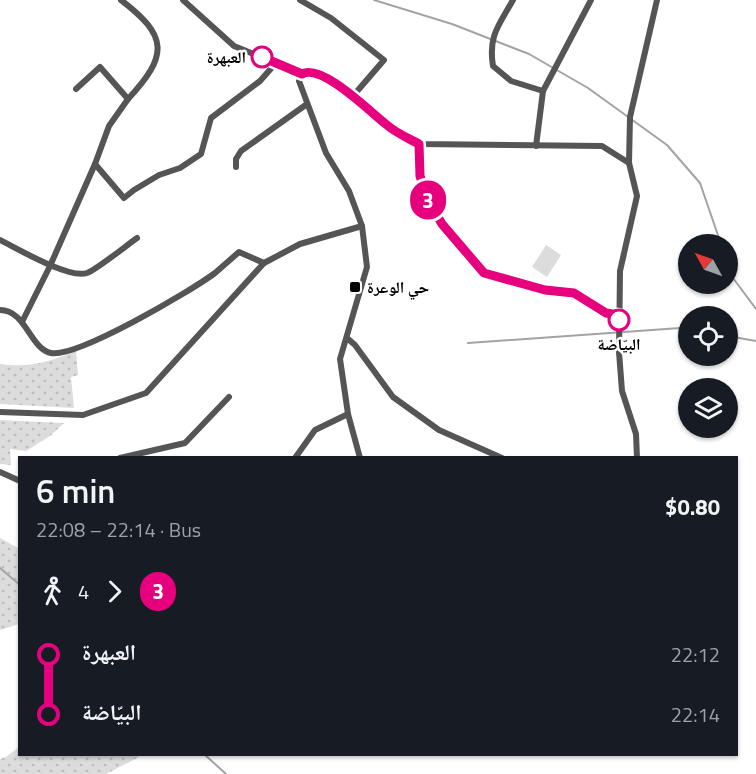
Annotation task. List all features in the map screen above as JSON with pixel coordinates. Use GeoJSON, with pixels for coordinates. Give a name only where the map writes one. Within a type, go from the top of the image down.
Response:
{"type":"FeatureCollection","features":[{"type":"Feature","properties":{"kind":"street"},"geometry":{"type":"LineString","coordinates":[[22,322],[50,266],[110,126],[128,99],[141,85],[156,60],[158,46],[152,28],[121,0]]}},
{"type":"Feature","properties":{"kind":"street"},"geometry":{"type":"LineString","coordinates":[[183,0],[234,46],[302,74]]}},
{"type":"Feature","properties":{"kind":"street"},"geometry":{"type":"LineString","coordinates":[[300,0],[331,18],[384,60],[353,96]]}},
{"type":"Feature","properties":{"kind":"street"},"geometry":{"type":"LineString","coordinates":[[513,0],[494,34],[491,51],[493,66],[511,81],[543,91]]}},
{"type":"Feature","properties":{"kind":"street"},"geometry":{"type":"LineString","coordinates":[[536,146],[543,91],[591,0]]}},
{"type":"Feature","properties":{"kind":"street"},"geometry":{"type":"LineString","coordinates":[[637,456],[636,434],[622,391],[620,271],[637,196],[629,163],[630,117],[657,0]]}},
{"type":"Feature","properties":{"kind":"street"},"geometry":{"type":"LineString","coordinates":[[95,164],[124,198],[159,175],[180,168],[201,154],[211,118],[260,81],[276,63]]}},
{"type":"Feature","properties":{"kind":"street"},"geometry":{"type":"LineString","coordinates":[[76,89],[100,67],[128,99]]}},
{"type":"Feature","properties":{"kind":"street"},"geometry":{"type":"LineString","coordinates":[[359,456],[348,414],[340,359],[367,267],[362,226],[349,191],[326,153],[299,81],[302,74],[307,71],[316,72],[353,96],[389,127],[419,144],[602,146],[629,163]]}},
{"type":"Feature","properties":{"kind":"street"},"geometry":{"type":"LineString","coordinates":[[236,167],[236,159],[241,151],[307,104]]}},
{"type":"Feature","properties":{"kind":"street"},"geometry":{"type":"LineString","coordinates":[[419,144],[420,176],[428,200],[442,224],[484,273],[545,290],[574,293],[606,313],[619,315]]}},
{"type":"Feature","properties":{"kind":"street"},"geometry":{"type":"LineString","coordinates":[[0,412],[83,416],[146,393],[264,263],[300,244],[362,226]]}},
{"type":"Feature","properties":{"kind":"street"},"geometry":{"type":"LineString","coordinates":[[0,240],[50,266],[71,273],[87,274],[137,238]]}},
{"type":"Feature","properties":{"kind":"street"},"geometry":{"type":"LineString","coordinates":[[0,310],[5,310],[22,322],[42,350],[52,353],[77,348],[138,320],[214,273],[239,252],[264,263]]}},
{"type":"Feature","properties":{"kind":"street"},"geometry":{"type":"LineString","coordinates":[[347,338],[356,345],[393,397],[440,430],[498,456]]}},
{"type":"Feature","properties":{"kind":"street"},"geometry":{"type":"LineString","coordinates":[[129,456],[185,443],[228,397]]}},
{"type":"Feature","properties":{"kind":"street"},"geometry":{"type":"LineString","coordinates":[[297,456],[315,430],[348,414]]}},
{"type":"Feature","properties":{"kind":"street"},"geometry":{"type":"LineString","coordinates":[[0,472],[18,480]]}},
{"type":"Feature","properties":{"kind":"shaded area"},"geometry":{"type":"Polygon","coordinates":[[[546,245],[561,255],[547,277],[532,267],[546,245]]]}},
{"type":"Feature","properties":{"kind":"shaded area"},"geometry":{"type":"Polygon","coordinates":[[[76,351],[78,375],[71,377],[74,408],[0,404],[0,364],[39,363],[76,351]]]}},
{"type":"Feature","properties":{"kind":"shaded area"},"geometry":{"type":"Polygon","coordinates":[[[0,420],[64,423],[50,436],[26,451],[10,449],[11,465],[0,464],[0,420]]]}},
{"type":"Feature","properties":{"kind":"shaded area"},"geometry":{"type":"Polygon","coordinates":[[[0,538],[18,548],[18,624],[0,630],[0,538]]]}},
{"type":"Feature","properties":{"kind":"shaded area"},"geometry":{"type":"Polygon","coordinates":[[[18,748],[18,756],[139,756],[106,774],[0,774],[0,759],[18,748]]]}},
{"type":"Feature","properties":{"kind":"waterway"},"geometry":{"type":"LineString","coordinates":[[374,0],[452,24],[529,54],[588,88],[667,145],[700,183],[718,234]]}},
{"type":"Feature","properties":{"kind":"waterway"},"geometry":{"type":"LineString","coordinates":[[738,285],[756,309]]}},
{"type":"Feature","properties":{"kind":"waterway"},"geometry":{"type":"LineString","coordinates":[[468,343],[678,328]]}},
{"type":"Feature","properties":{"kind":"waterway"},"geometry":{"type":"LineString","coordinates":[[738,338],[756,341]]}},
{"type":"Feature","properties":{"kind":"waterway"},"geometry":{"type":"LineString","coordinates":[[0,568],[18,583]]}},
{"type":"Feature","properties":{"kind":"waterway"},"geometry":{"type":"LineString","coordinates":[[206,756],[226,774]]}},
{"type":"Feature","properties":{"kind":"bus line","name":"3"},"geometry":{"type":"LineString","coordinates":[[262,57],[302,74],[307,71],[316,72],[353,96],[389,127],[419,144],[420,176],[428,200],[442,224],[484,273],[545,290],[574,293],[606,313],[619,315],[619,320]]}},
{"type":"Feature","properties":{"kind":"place","name":"العبهرة"},"geometry":{"type":"Point","coordinates":[262,57]}},
{"type":"Feature","properties":{"kind":"place","name":"حي الوعرة"},"geometry":{"type":"Point","coordinates":[355,287]}},
{"type":"Feature","properties":{"kind":"place","name":"البيّاضة"},"geometry":{"type":"Point","coordinates":[619,320]}}]}
